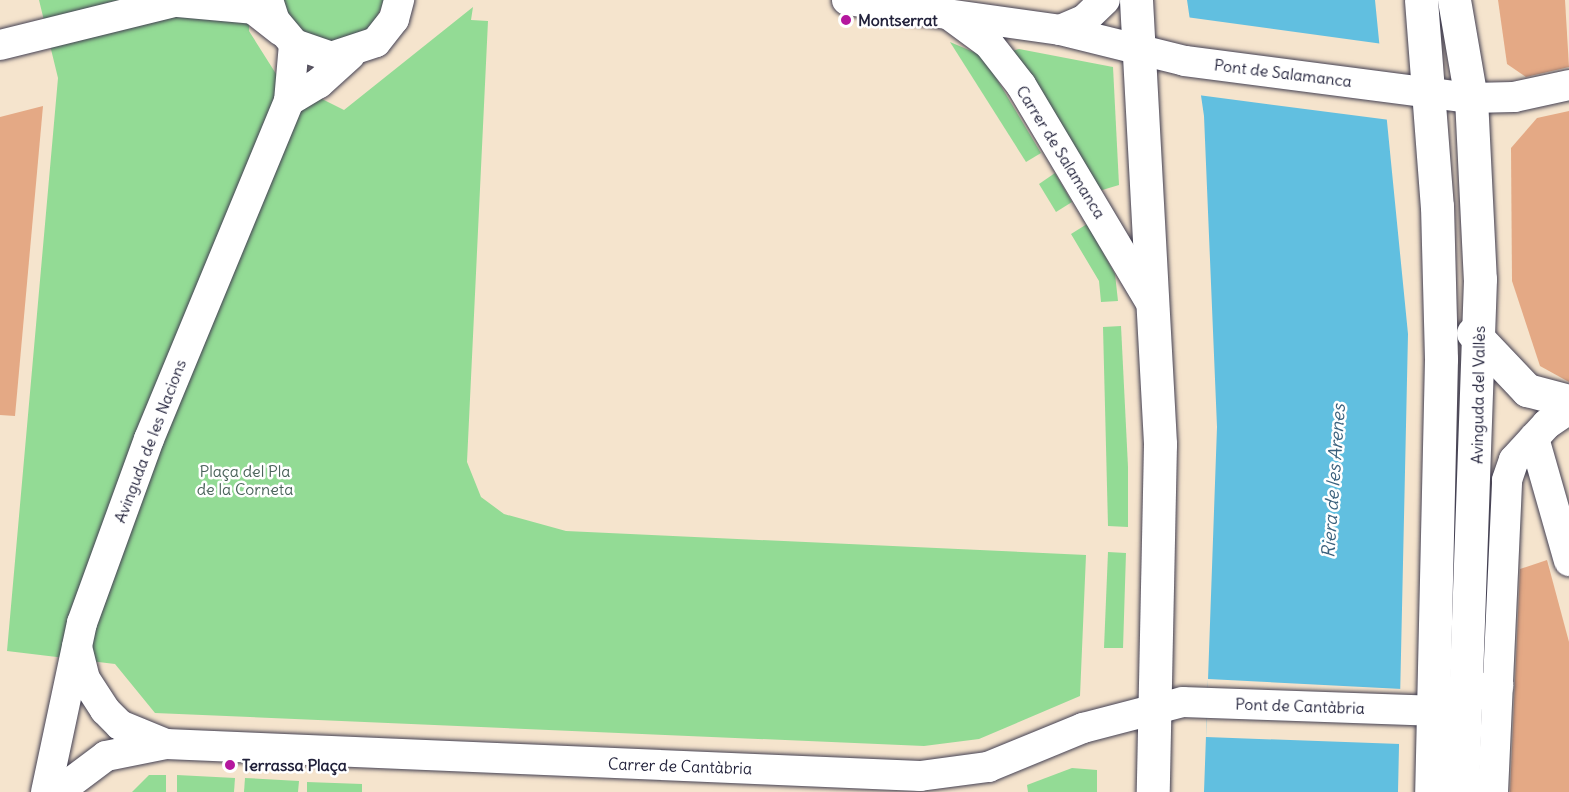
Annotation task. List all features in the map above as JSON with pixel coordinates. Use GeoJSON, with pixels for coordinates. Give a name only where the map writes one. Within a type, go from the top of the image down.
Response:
{"type":"FeatureCollection","features":[{"type":"Feature","properties":{"kind":"main road"},"geometry":{"type":"LineString","coordinates":[[1136,0],[1155,309],[1160,444],[1182,704],[1152,792]]}},
{"type":"Feature","properties":{"kind":"main road"},"geometry":{"type":"LineString","coordinates":[[1420,0],[1418,90],[1440,260],[1426,709],[1431,792]]}},
{"type":"Feature","properties":{"kind":"main road","name":"Avinguda del Vallès"},"geometry":{"type":"LineString","coordinates":[[1459,10],[1471,98],[1479,342],[1462,792]]}},
{"type":"Feature","properties":{"kind":"main road"},"geometry":{"type":"LineString","coordinates":[[1440,260],[1479,342],[1527,390],[1569,401]]}},
{"type":"Feature","properties":{"kind":"main road"},"geometry":{"type":"LineString","coordinates":[[1426,709],[1467,699],[1496,685]]}},
{"type":"Feature","properties":{"kind":"street"},"geometry":{"type":"LineString","coordinates":[[268,0],[288,38]]}},
{"type":"Feature","properties":{"kind":"street","name":"Carrer de Salamanca"},"geometry":{"type":"LineString","coordinates":[[847,0],[964,9],[1138,46]]}},
{"type":"Feature","properties":{"kind":"street"},"geometry":{"type":"LineString","coordinates":[[1060,30],[1084,20],[1105,0]]}},
{"type":"Feature","properties":{"kind":"street"},"geometry":{"type":"LineString","coordinates":[[0,45],[180,1],[253,9],[288,38],[321,55],[350,55]]}},
{"type":"Feature","properties":{"kind":"street"},"geometry":{"type":"LineString","coordinates":[[289,100],[320,83],[350,55],[381,37],[401,2]]}},
{"type":"Feature","properties":{"kind":"street","name":"Carrer de Salamanca"},"geometry":{"type":"LineString","coordinates":[[964,9],[1021,85],[1155,309]]}},
{"type":"Feature","properties":{"kind":"street","name":"Avinguda de les Nacions"},"geometry":{"type":"LineString","coordinates":[[46,792],[76,645],[149,439],[289,100],[288,38]]}},
{"type":"Feature","properties":{"kind":"street","name":"Pont de Salamanca"},"geometry":{"type":"LineString","coordinates":[[1138,46],[1185,61],[1471,98],[1514,97],[1569,85]]}},
{"type":"Feature","properties":{"kind":"street","name":"Avinguda del Vallès"},"geometry":{"type":"LineString","coordinates":[[1493,792],[1507,480],[1514,460],[1533,438],[1569,409]]}},
{"type":"Feature","properties":{"kind":"street"},"geometry":{"type":"LineString","coordinates":[[1533,438],[1569,561]]}},
{"type":"Feature","properties":{"kind":"street","name":"Carrer de Cantàbria"},"geometry":{"type":"LineString","coordinates":[[76,645],[85,679],[105,710],[120,725],[166,744]]}},
{"type":"Feature","properties":{"kind":"street","name":"Carrer de Cantàbria"},"geometry":{"type":"LineString","coordinates":[[58,792],[106,756],[166,744],[920,776],[988,767],[1083,728],[1182,704]]}},
{"type":"Feature","properties":{"kind":"street","name":"Pont de Cantàbria"},"geometry":{"type":"LineString","coordinates":[[1182,704],[1426,709]]}},
{"type":"Feature","properties":{"kind":"green space","name":"Plaça del Pla de la Corneta"},"geometry":{"type":"Polygon","coordinates":[[[39,0],[249,0],[249,31],[278,77],[344,110],[473,7],[471,20],[488,21],[467,462],[481,497],[504,514],[566,531],[1086,555],[1080,696],[979,739],[924,746],[155,713],[115,664],[7,651],[58,78],[39,0]]]}},
{"type":"Feature","properties":{"kind":"green space"},"geometry":{"type":"Polygon","coordinates":[[[279,0],[385,0],[372,27],[344,44],[302,36],[279,0]]]}},
{"type":"Feature","properties":{"kind":"green space"},"geometry":{"type":"Polygon","coordinates":[[[950,42],[983,56],[1041,153],[1026,162],[950,42]]]}},
{"type":"Feature","properties":{"kind":"green space"},"geometry":{"type":"Polygon","coordinates":[[[1019,49],[1113,67],[1119,185],[1099,191],[1012,51],[1019,49]]]}},
{"type":"Feature","properties":{"kind":"green space"},"geometry":{"type":"Polygon","coordinates":[[[1055,173],[1072,202],[1056,212],[1039,184],[1055,173]]]}},
{"type":"Feature","properties":{"kind":"green space"},"geometry":{"type":"Polygon","coordinates":[[[1087,224],[1115,274],[1118,301],[1101,302],[1099,281],[1071,234],[1087,224]]]}},
{"type":"Feature","properties":{"kind":"green space"},"geometry":{"type":"Polygon","coordinates":[[[1121,326],[1128,467],[1128,527],[1108,526],[1103,327],[1121,326]]]}},
{"type":"Feature","properties":{"kind":"green space"},"geometry":{"type":"Polygon","coordinates":[[[1108,552],[1126,553],[1123,648],[1104,648],[1108,552]]]}},
{"type":"Feature","properties":{"kind":"green space"},"geometry":{"type":"Polygon","coordinates":[[[1072,768],[1097,770],[1097,792],[1028,792],[1027,785],[1072,768]]]}},
{"type":"Feature","properties":{"kind":"green space"},"geometry":{"type":"Polygon","coordinates":[[[149,775],[166,775],[166,792],[132,792],[149,775]]]}},
{"type":"Feature","properties":{"kind":"green space"},"geometry":{"type":"Polygon","coordinates":[[[177,775],[235,778],[234,792],[177,792],[177,775]]]}},
{"type":"Feature","properties":{"kind":"green space"},"geometry":{"type":"Polygon","coordinates":[[[245,778],[299,781],[298,792],[244,792],[245,778]]]}},
{"type":"Feature","properties":{"kind":"green space"},"geometry":{"type":"Polygon","coordinates":[[[307,782],[362,784],[362,792],[307,792],[307,782]]]}},
{"type":"Feature","properties":{"kind":"water","name":"Riera de les Arenes"},"geometry":{"type":"Polygon","coordinates":[[[1187,0],[1375,0],[1408,334],[1398,792],[1204,792],[1217,427],[1204,116],[1187,0]]]}},
{"type":"Feature","properties":{"kind":"pier"},"geometry":{"type":"Polygon","coordinates":[[[1186,17],[1383,44],[1390,120],[1198,95],[1186,17]]]}},
{"type":"Feature","properties":{"kind":"pier"},"geometry":{"type":"Polygon","coordinates":[[[1208,679],[1402,689],[1400,744],[1206,737],[1208,679]]]}},
{"type":"Feature","properties":{"kind":"building"},"geometry":{"type":"Polygon","coordinates":[[[1498,0],[1565,0],[1569,67],[1526,77],[1507,64],[1498,0]]]}},
{"type":"Feature","properties":{"kind":"building"},"geometry":{"type":"Polygon","coordinates":[[[43,106],[15,416],[0,415],[0,117],[43,106]]]}},
{"type":"Feature","properties":{"kind":"building"},"geometry":{"type":"Polygon","coordinates":[[[1569,111],[1569,382],[1540,366],[1512,281],[1511,148],[1537,118],[1569,111]]]}},
{"type":"Feature","properties":{"kind":"building"},"geometry":{"type":"Polygon","coordinates":[[[1547,560],[1569,642],[1569,792],[1510,792],[1520,569],[1547,560]]]}},
{"type":"Feature","properties":{"kind":"place","name":"Montserrat"},"geometry":{"type":"Point","coordinates":[846,20]}},
{"type":"Feature","properties":{"kind":"place","name":"Terrassa Plaça"},"geometry":{"type":"Point","coordinates":[230,765]}}]}
